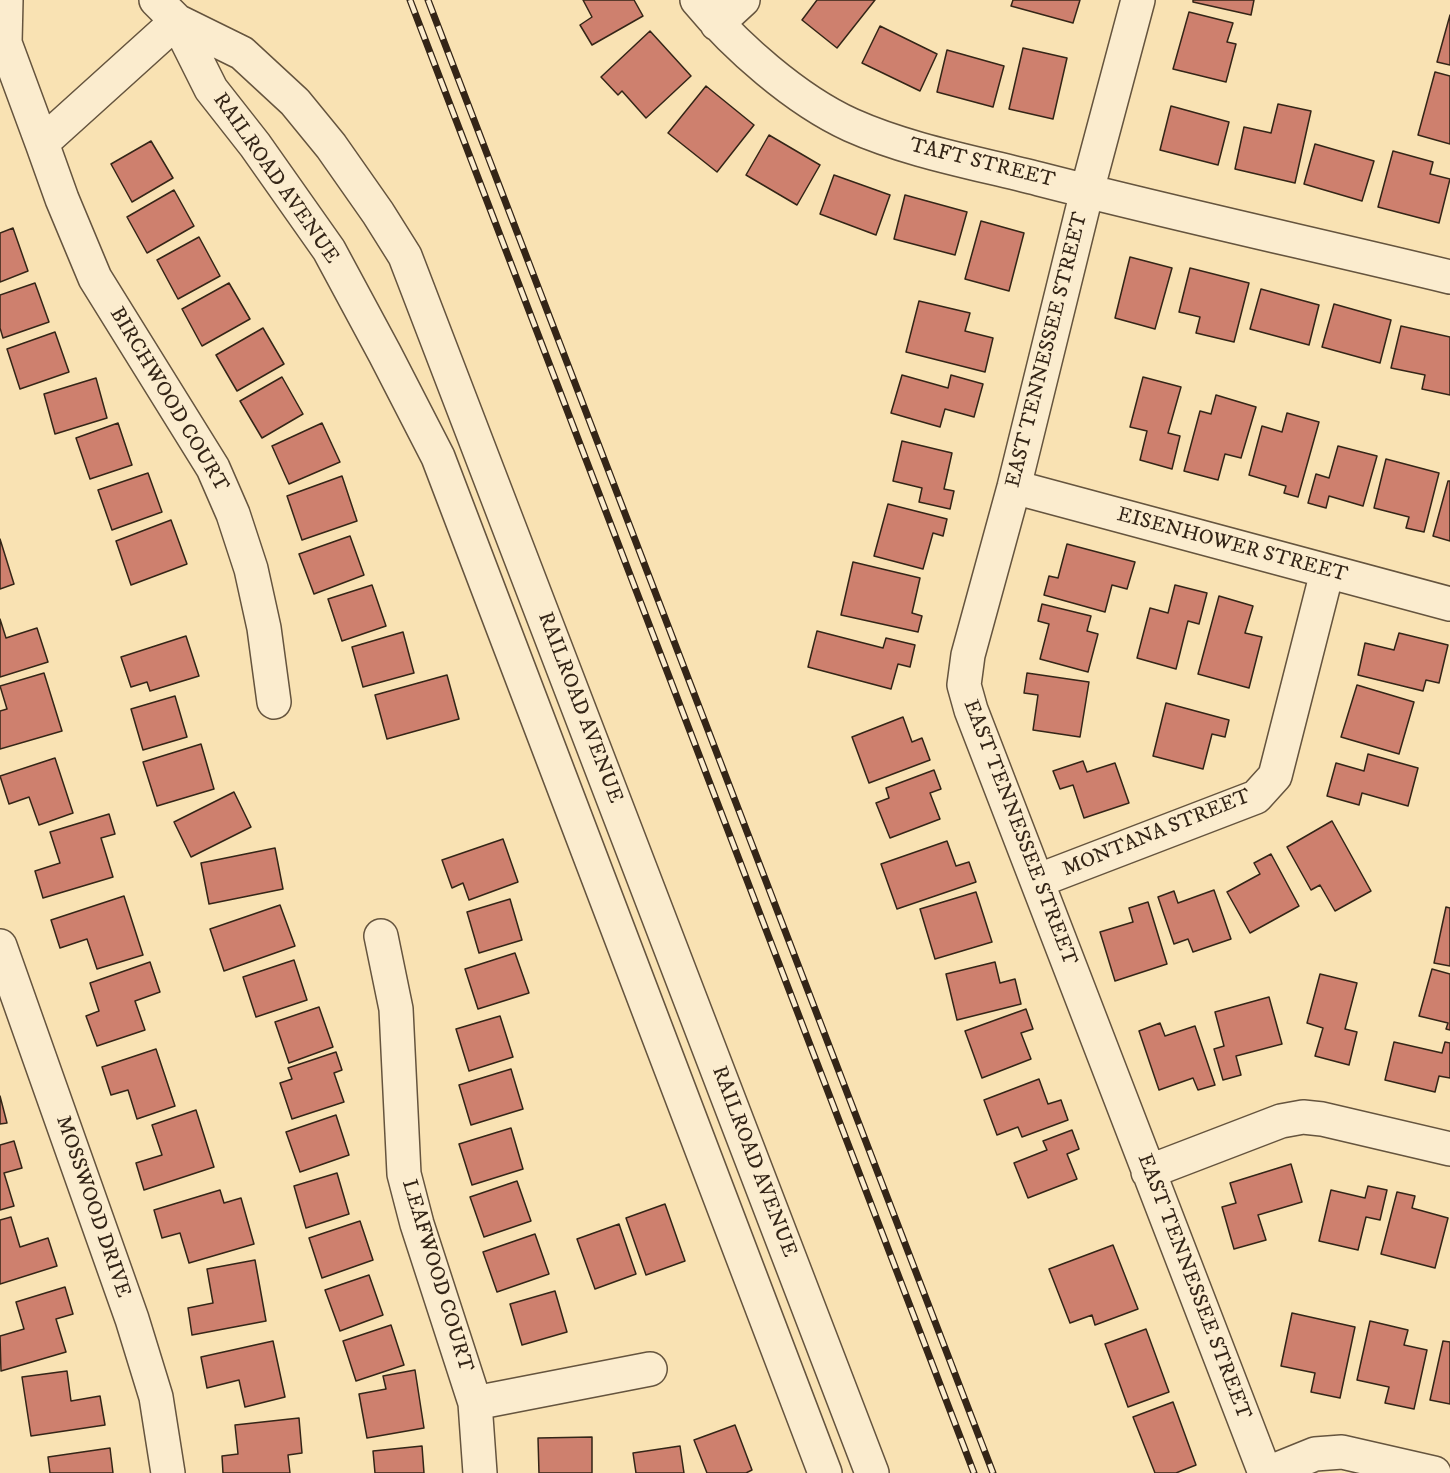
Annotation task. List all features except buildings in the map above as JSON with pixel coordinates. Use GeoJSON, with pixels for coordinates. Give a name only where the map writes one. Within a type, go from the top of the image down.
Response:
{"type":"FeatureCollection","features":[{"type":"Feature","properties":{"kind":"street","name":"BIRCHWOOD COURT"},"geometry":{"type":"LineString","coordinates":[[6,0],[5,43],[62,199],[94,278],[213,468],[233,514],[250,569],[264,628],[274,702]]}},
{"type":"Feature","properties":{"kind":"street"},"geometry":{"type":"LineString","coordinates":[[707,12],[743,0]]}},
{"type":"Feature","properties":{"kind":"street","name":"EAST TENNESSEE STREET"},"geometry":{"type":"LineString","coordinates":[[1138,0],[1087,191],[1014,487],[968,655],[964,685],[971,710],[1148,1172],[1266,1473]]}},
{"type":"Feature","properties":{"kind":"street"},"geometry":{"type":"LineString","coordinates":[[42,143],[167,10]]}},
{"type":"Feature","properties":{"kind":"street","name":"RAILROAD AVENUE"},"geometry":{"type":"LineString","coordinates":[[167,10],[211,89],[255,145],[329,250],[438,458],[825,1473]]}},
{"type":"Feature","properties":{"kind":"street","name":"RAILROAD AVENUE"},"geometry":{"type":"LineString","coordinates":[[167,10],[242,53],[295,102],[332,146],[405,256],[872,1473]]}},
{"type":"Feature","properties":{"kind":"street","name":"TAFT STREET"},"geometry":{"type":"LineString","coordinates":[[707,12],[796,93],[850,125],[897,142],[1087,191],[1450,277]]}},
{"type":"Feature","properties":{"kind":"street","name":"EISENHOWER STREET"},"geometry":{"type":"LineString","coordinates":[[1014,487],[1450,604]]}},
{"type":"Feature","properties":{"kind":"street","name":"MONTANA STREET"},"geometry":{"type":"LineString","coordinates":[[1037,881],[1256,797],[1275,776],[1327,572]]}},
{"type":"Feature","properties":{"kind":"street","name":"LEAFWOOD COURT"},"geometry":{"type":"LineString","coordinates":[[381,936],[396,1009],[404,1174],[417,1224],[475,1403],[480,1473]]}},
{"type":"Feature","properties":{"kind":"street","name":"MOSSWOOD DRIVE"},"geometry":{"type":"LineString","coordinates":[[0,946],[132,1319],[156,1397],[168,1473]]}},
{"type":"Feature","properties":{"kind":"street"},"geometry":{"type":"LineString","coordinates":[[1148,1172],[1281,1121],[1303,1117],[1322,1119],[1450,1149]]}},
{"type":"Feature","properties":{"kind":"street"},"geometry":{"type":"LineString","coordinates":[[475,1403],[650,1369]]}},
{"type":"Feature","properties":{"kind":"street"},"geometry":{"type":"LineString","coordinates":[[1266,1473],[1315,1454],[1342,1452],[1434,1473]]}},
{"type":"Feature","properties":{"kind":"railway"},"geometry":{"type":"LineString","coordinates":[[410,0],[974,1473]]}},
{"type":"Feature","properties":{"kind":"railway"},"geometry":{"type":"LineString","coordinates":[[428,0],[993,1473]]}}]}
